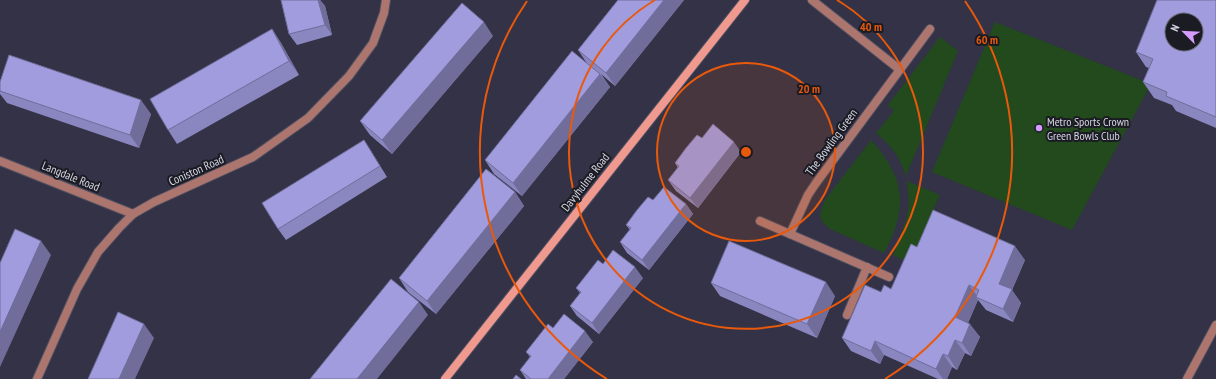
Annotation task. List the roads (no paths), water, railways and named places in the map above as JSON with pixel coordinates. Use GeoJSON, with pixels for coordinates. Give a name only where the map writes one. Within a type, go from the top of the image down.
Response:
{"type":"FeatureCollection","features":[{"type":"Feature","properties":{"kind":"street","name":"Coniston Road"},"geometry":{"type":"LineString","coordinates":[[37,379],[77,289],[98,252],[133,214],[154,202],[253,157],[308,118],[349,76],[373,43],[384,13],[386,0]]}},
{"type":"Feature","properties":{"kind":"street","name":"Davyhulme Road"},"geometry":{"type":"LineString","coordinates":[[445,379],[744,0]]}},
{"type":"Feature","properties":{"kind":"street"},"geometry":{"type":"LineString","coordinates":[[812,0],[900,69]]}},
{"type":"Feature","properties":{"kind":"street","name":"The Bowling Green"},"geometry":{"type":"LineString","coordinates":[[790,234],[808,195],[816,182],[930,29]]}},
{"type":"Feature","properties":{"kind":"street","name":"Langdale Road"},"geometry":{"type":"LineString","coordinates":[[0,161],[133,214]]}},
{"type":"Feature","properties":{"kind":"street"},"geometry":{"type":"LineString","coordinates":[[760,221],[889,277]]}},
{"type":"Feature","properties":{"kind":"street"},"geometry":{"type":"LineString","coordinates":[[847,315],[867,267]]}},
{"type":"Feature","properties":{"kind":"street"},"geometry":{"type":"LineString","coordinates":[[1187,379],[1216,325]]}},
{"type":"Feature","properties":{"kind":"place","name":"Metro Sports Crown Green Bowls Club"},"geometry":{"type":"Point","coordinates":[1039,128]}}]}
